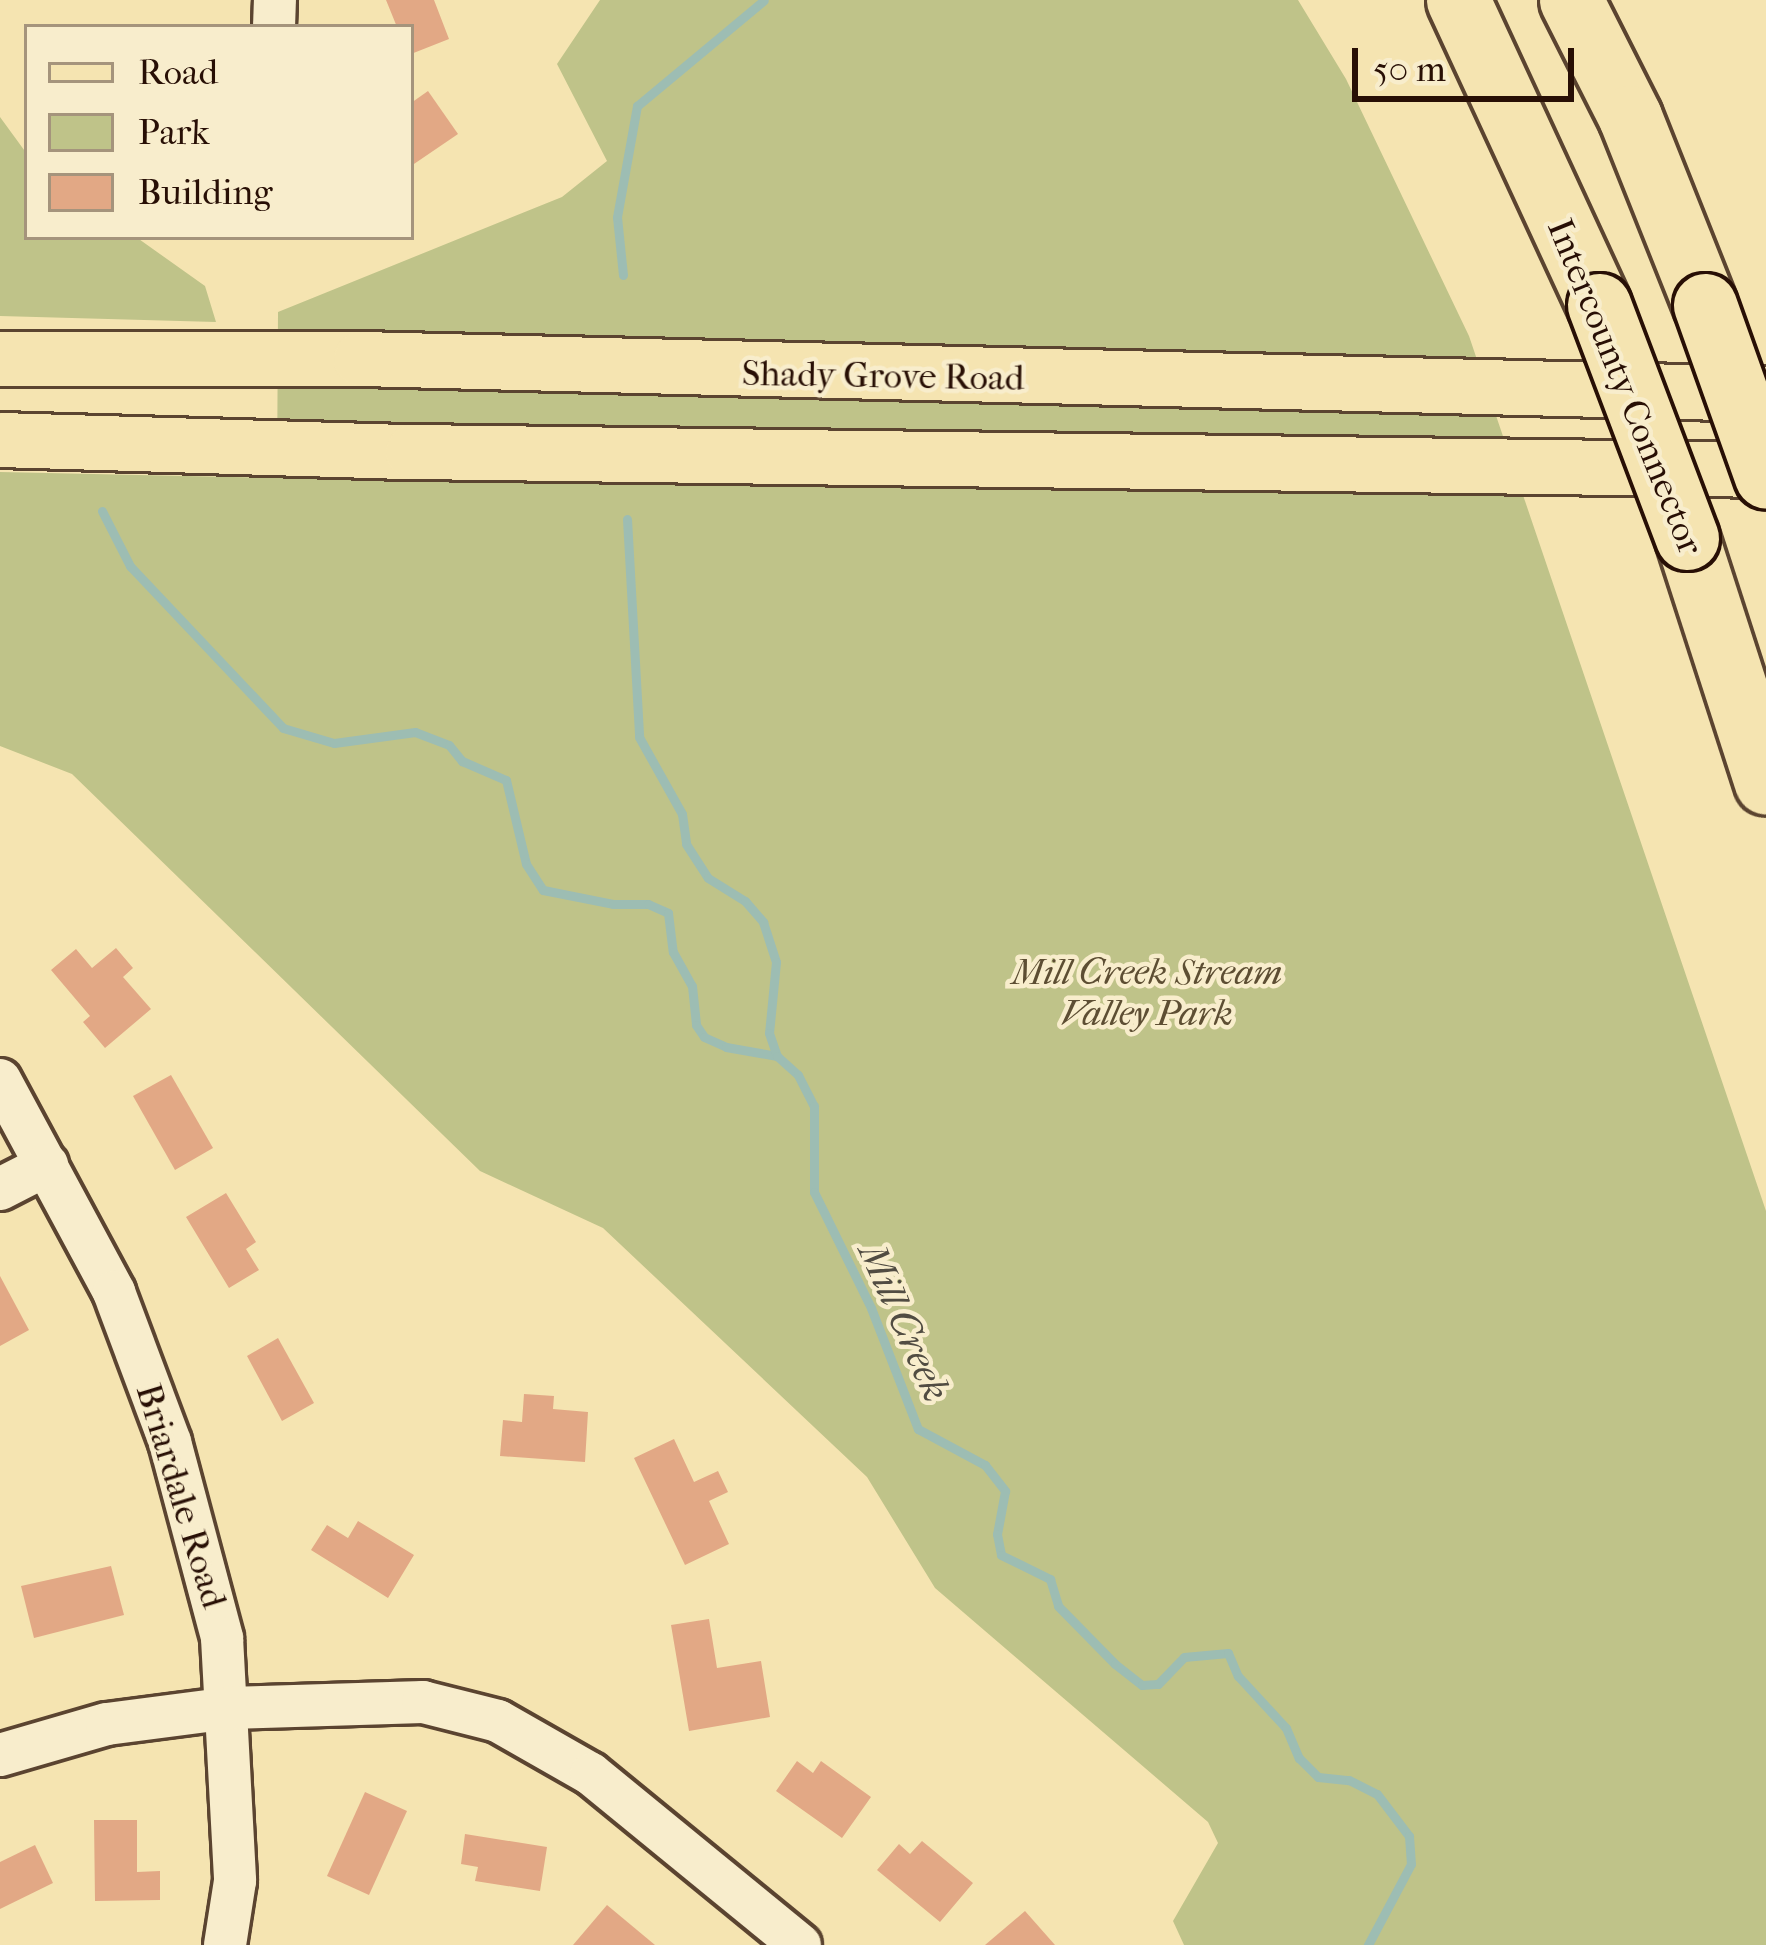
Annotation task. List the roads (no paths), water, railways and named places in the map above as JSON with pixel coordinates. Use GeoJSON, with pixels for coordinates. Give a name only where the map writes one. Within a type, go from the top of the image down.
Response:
{"type":"FeatureCollection","features":[{"type":"Feature","properties":{"kind":"highway","name":"Intercounty Connector"},"geometry":{"type":"LineString","coordinates":[[1458,0],[1599,305],[1687,538],[1766,783]]}},
{"type":"Feature","properties":{"kind":"highway"},"geometry":{"type":"LineString","coordinates":[[1571,0],[1630,117],[1766,473]]}},
{"type":"Feature","properties":{"kind":"main road","name":"Shady Grove Road"},"geometry":{"type":"LineString","coordinates":[[0,359],[361,359],[685,371],[1766,394]]}},
{"type":"Feature","properties":{"kind":"main road"},"geometry":{"type":"LineString","coordinates":[[0,440],[413,452],[1766,473]]}},
{"type":"Feature","properties":{"kind":"street","name":"Briardale Road"},"geometry":{"type":"LineString","coordinates":[[0,1080],[114,1292],[170,1442],[222,1638],[230,1708],[235,1881],[225,1945]]}},
{"type":"Feature","properties":{"kind":"street"},"geometry":{"type":"LineString","coordinates":[[0,1189],[47,1165]]}},
{"type":"Feature","properties":{"kind":"street"},"geometry":{"type":"LineString","coordinates":[[0,1755],[107,1724],[230,1708],[424,1702],[498,1721],[591,1774],[800,1945]]}},
{"type":"Feature","properties":{"kind":"waterway","name":"Mill Creek"},"geometry":{"type":"LineString","coordinates":[[623,275],[617,217],[637,106],[764,0]]}},
{"type":"Feature","properties":{"kind":"waterway"},"geometry":{"type":"LineString","coordinates":[[102,511],[130,566],[283,728],[334,743],[415,732],[449,745],[462,761],[506,780],[526,864],[543,890],[613,904],[648,904],[668,913],[673,952],[692,986],[696,1025],[704,1037],[726,1047],[777,1056]]}},
{"type":"Feature","properties":{"kind":"waterway","name":"Mill Creek"},"geometry":{"type":"LineString","coordinates":[[627,519],[639,737],[682,814],[686,844],[708,878],[745,901],[763,922],[776,962],[769,1033],[777,1056],[798,1075],[814,1106],[814,1192],[871,1308],[918,1429],[985,1465],[1005,1491],[997,1534],[1001,1555],[1050,1579],[1058,1606],[1115,1664],[1142,1685],[1158,1684],[1184,1657],[1228,1653],[1238,1676],[1286,1728],[1299,1758],[1318,1777],[1349,1780],[1377,1794],[1409,1836],[1411,1864],[1368,1945]]}},
{"type":"Feature","properties":{"kind":"park label","name":"Mill Creek Stream Valley Park"},"geometry":{"type":"Point","coordinates":[1147,992]}}]}
